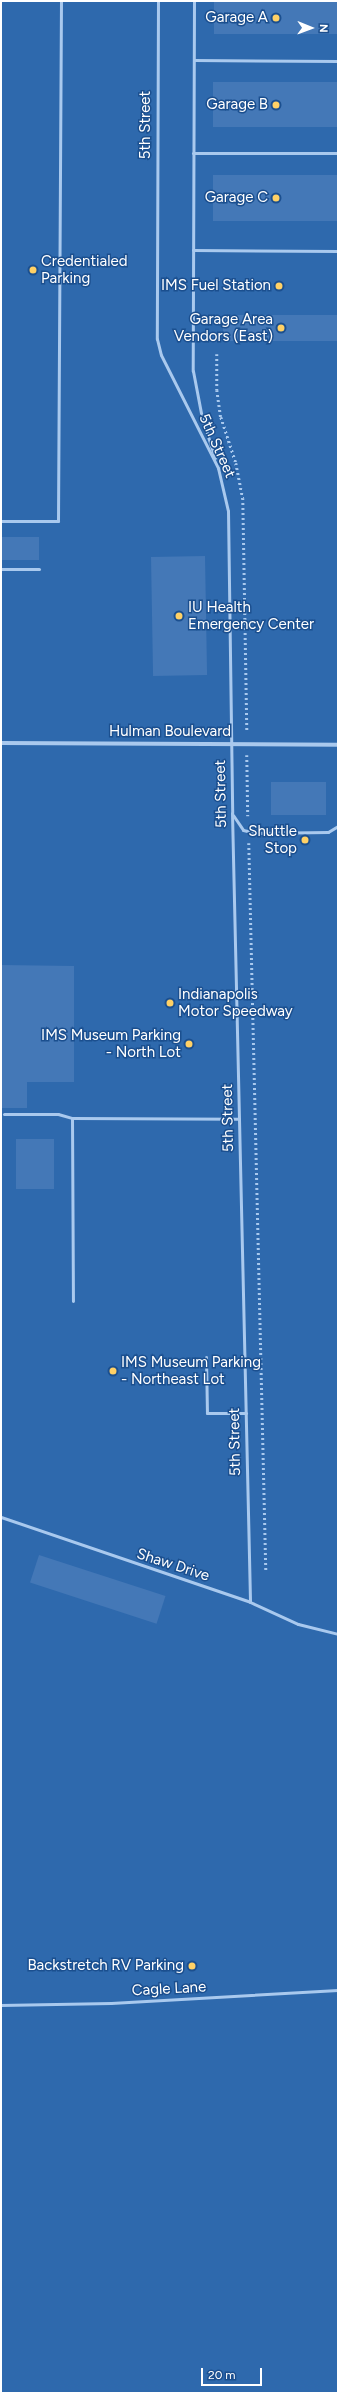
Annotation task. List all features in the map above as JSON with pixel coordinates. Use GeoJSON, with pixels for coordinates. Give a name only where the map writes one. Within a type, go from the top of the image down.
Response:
{"type":"FeatureCollection","features":[{"type":"Feature","properties":{"kind":"street","name":"Hulman Boulevard"},"geometry":{"type":"LineString","coordinates":[[1,743],[338,745]]}},
{"type":"Feature","properties":{"kind":"lane"},"geometry":{"type":"LineString","coordinates":[[1,521],[58,521],[61,1]]}},
{"type":"Feature","properties":{"kind":"lane","name":"5th Street"},"geometry":{"type":"LineString","coordinates":[[158,1],[157,339],[161,355],[218,468],[226,497],[229,524],[232,813],[250,1602]]}},
{"type":"Feature","properties":{"kind":"lane"},"geometry":{"type":"LineString","coordinates":[[194,1],[192,371],[202,418],[218,468]]}},
{"type":"Feature","properties":{"kind":"lane"},"geometry":{"type":"LineString","coordinates":[[194,60],[338,61]]}},
{"type":"Feature","properties":{"kind":"lane"},"geometry":{"type":"LineString","coordinates":[[193,153],[338,152]]}},
{"type":"Feature","properties":{"kind":"lane"},"geometry":{"type":"LineString","coordinates":[[193,250],[338,251]]}},
{"type":"Feature","properties":{"kind":"lane"},"geometry":{"type":"LineString","coordinates":[[1,569],[39,569]]}},
{"type":"Feature","properties":{"kind":"lane"},"geometry":{"type":"LineString","coordinates":[[232,813],[237,824],[243,830],[249,831],[328,832],[338,826]]}},
{"type":"Feature","properties":{"kind":"lane"},"geometry":{"type":"LineString","coordinates":[[4,1114],[58,1114],[72,1118],[239,1119]]}},
{"type":"Feature","properties":{"kind":"lane"},"geometry":{"type":"LineString","coordinates":[[72,1118],[72,1301]]}},
{"type":"Feature","properties":{"kind":"lane"},"geometry":{"type":"LineString","coordinates":[[206,1357],[207,1413],[246,1413]]}},
{"type":"Feature","properties":{"kind":"lane","name":"Shaw Drive"},"geometry":{"type":"LineString","coordinates":[[1,1517],[250,1602],[298,1624],[338,1634]]}},
{"type":"Feature","properties":{"kind":"lane","name":"Cagle Lane"},"geometry":{"type":"LineString","coordinates":[[1,2005],[111,2003],[338,1990]]}},
{"type":"Feature","properties":{"kind":"path"},"geometry":{"type":"LineString","coordinates":[[216,354],[217,390],[221,417],[236,463],[243,498],[247,744],[266,1571]]}},
{"type":"Feature","properties":{"kind":"shaded area","name":"Indianapolis Motor Speedway"},"geometry":{"type":"Polygon","coordinates":[[[1,1],[338,1],[338,2022],[1,2022],[1,1]]]}},
{"type":"Feature","properties":{"kind":"shaded area"},"geometry":{"type":"Polygon","coordinates":[[[1,2009],[338,2009],[338,2393],[1,2393],[1,2009]]]}},
{"type":"Feature","properties":{"kind":"building","name":"Garage A"},"geometry":{"type":"Polygon","coordinates":[[[214,1],[338,1],[338,34],[214,34],[214,1]]]}},
{"type":"Feature","properties":{"kind":"building","name":"Garage B"},"geometry":{"type":"Polygon","coordinates":[[[213,82],[338,82],[338,127],[213,127],[213,82]]]}},
{"type":"Feature","properties":{"kind":"building","name":"Garage C"},"geometry":{"type":"Polygon","coordinates":[[[213,175],[338,175],[338,221],[213,221],[213,175]]]}},
{"type":"Feature","properties":{"kind":"building","name":"Garage Area Vendors (East)"},"geometry":{"type":"Polygon","coordinates":[[[223,315],[338,315],[338,341],[223,341],[223,315]]]}},
{"type":"Feature","properties":{"kind":"building"},"geometry":{"type":"Polygon","coordinates":[[[1,537],[39,537],[39,560],[1,560],[1,537]]]}},
{"type":"Feature","properties":{"kind":"building","name":"IU Health Emergency Center"},"geometry":{"type":"Polygon","coordinates":[[[205,556],[207,675],[153,676],[151,557],[205,556]]]}},
{"type":"Feature","properties":{"kind":"building"},"geometry":{"type":"Polygon","coordinates":[[[271,782],[326,782],[326,815],[271,815],[271,782]]]}},
{"type":"Feature","properties":{"kind":"building"},"geometry":{"type":"Polygon","coordinates":[[[1,965],[74,966],[74,1082],[27,1082],[27,1108],[1,1108],[1,965]]]}},
{"type":"Feature","properties":{"kind":"building"},"geometry":{"type":"Polygon","coordinates":[[[16,1139],[54,1139],[54,1189],[16,1189],[16,1139]]]}},
{"type":"Feature","properties":{"kind":"building"},"geometry":{"type":"Polygon","coordinates":[[[39,1555],[165,1596],[157,1624],[30,1583],[39,1555]]]}},
{"type":"Feature","properties":{"kind":"place","name":"Garage A"},"geometry":{"type":"Point","coordinates":[276,18]}},
{"type":"Feature","properties":{"kind":"place","name":"Garage B"},"geometry":{"type":"Point","coordinates":[276,105]}},
{"type":"Feature","properties":{"kind":"place","name":"Garage C"},"geometry":{"type":"Point","coordinates":[276,198]}},
{"type":"Feature","properties":{"kind":"place","name":"Credentialed Parking"},"geometry":{"type":"Point","coordinates":[33,270]}},
{"type":"Feature","properties":{"kind":"place","name":"IMS Fuel Station"},"geometry":{"type":"Point","coordinates":[279,286]}},
{"type":"Feature","properties":{"kind":"place","name":"Garage Area Vendors (East)"},"geometry":{"type":"Point","coordinates":[281,328]}},
{"type":"Feature","properties":{"kind":"place","name":"IU Health Emergency Center"},"geometry":{"type":"Point","coordinates":[179,616]}},
{"type":"Feature","properties":{"kind":"place","name":"Shuttle Stop"},"geometry":{"type":"Point","coordinates":[305,840]}},
{"type":"Feature","properties":{"kind":"place","name":"Indianapolis Motor Speedway"},"geometry":{"type":"Point","coordinates":[170,1003]}},
{"type":"Feature","properties":{"kind":"place","name":"IMS Museum Parking - North Lot"},"geometry":{"type":"Point","coordinates":[189,1044]}},
{"type":"Feature","properties":{"kind":"place","name":"IMS Museum Parking - Northeast Lot"},"geometry":{"type":"Point","coordinates":[113,1371]}},
{"type":"Feature","properties":{"kind":"place","name":"Backstretch RV Parking"},"geometry":{"type":"Point","coordinates":[192,1966]}}]}
